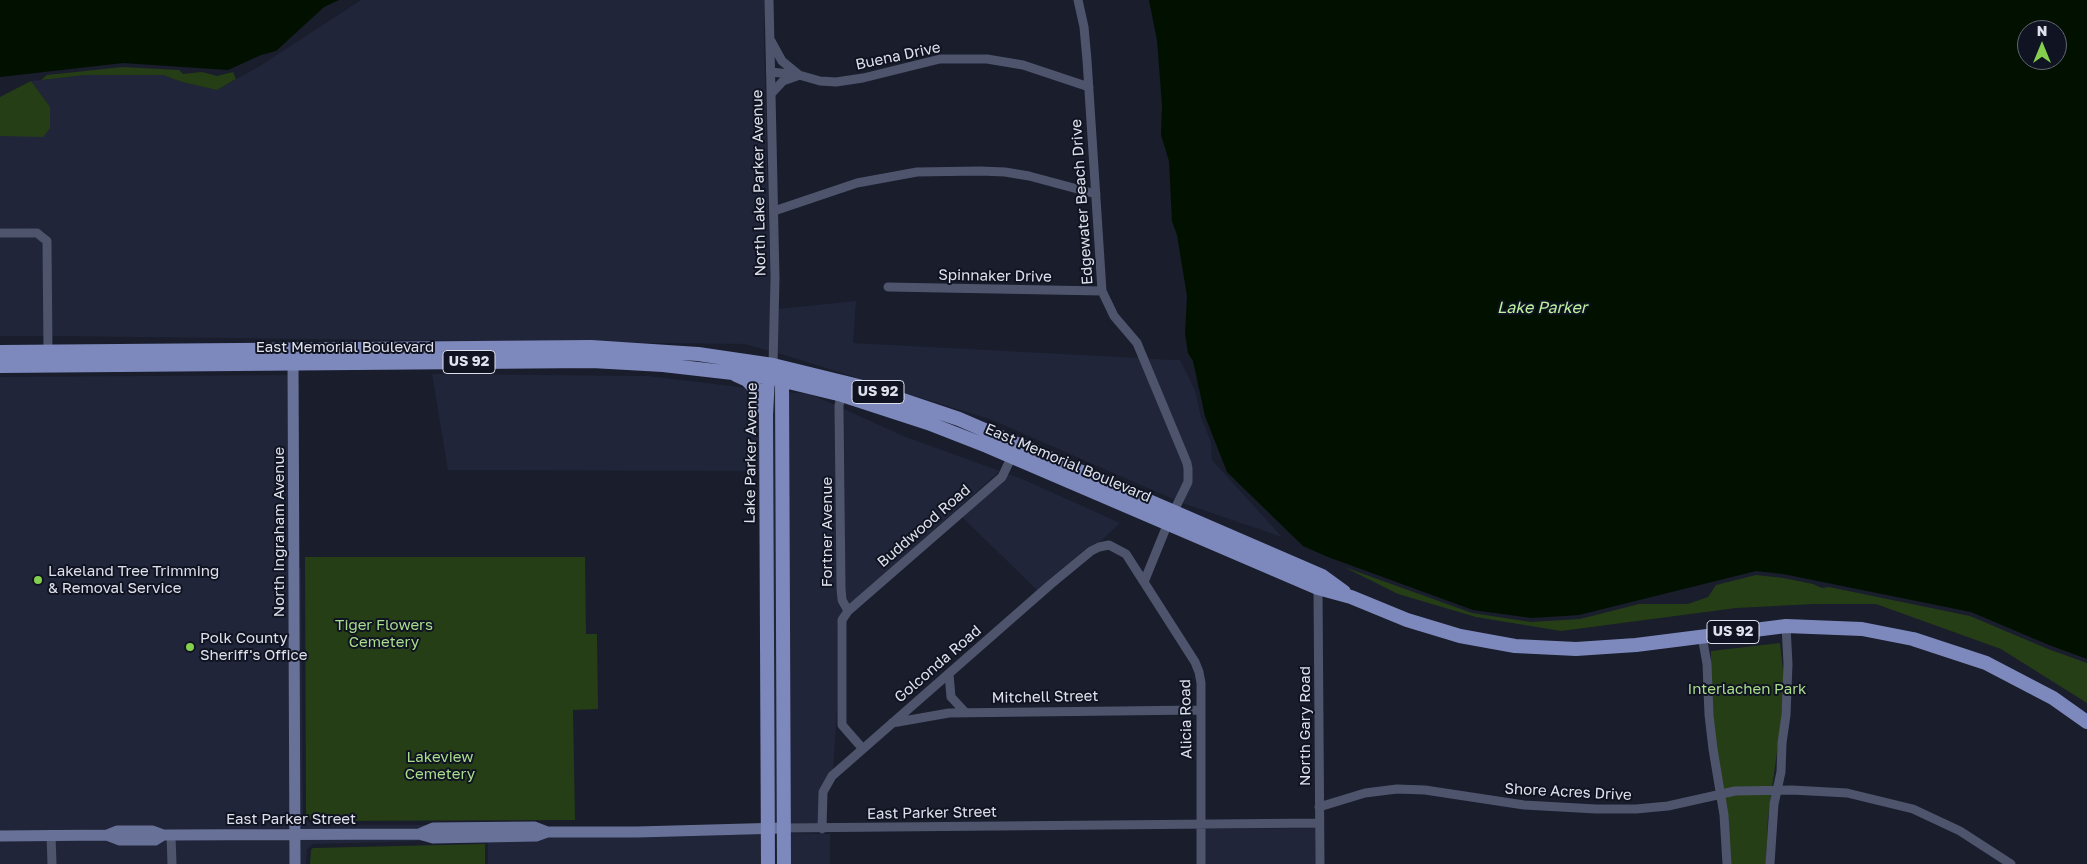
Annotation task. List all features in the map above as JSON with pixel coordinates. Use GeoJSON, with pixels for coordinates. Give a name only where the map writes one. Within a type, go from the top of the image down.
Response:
{"type":"FeatureCollection","features":[{"type":"Feature","properties":{"kind":"main road","name":"East Memorial Boulevard"},"geometry":{"type":"LineString","coordinates":[[0,366],[78,365],[524,347],[591,347],[665,351],[774,374],[851,384],[930,408],[1171,517],[1318,588],[1346,593]]}},
{"type":"Feature","properties":{"kind":"main road"},"geometry":{"type":"LineString","coordinates":[[491,362],[498,355],[524,347]]}},
{"type":"Feature","properties":{"kind":"main road","name":"East Memorial Boulevard"},"geometry":{"type":"LineString","coordinates":[[0,352],[126,351],[491,362],[615,362],[774,374],[928,422],[1322,576],[1346,593],[1429,628],[1516,646],[1576,649],[1599,648],[1786,626],[1862,629],[1936,645],[1986,663],[2011,674],[2053,698],[2087,722]]}},
{"type":"Feature","properties":{"kind":"main road"},"geometry":{"type":"LineString","coordinates":[[78,365],[81,361],[92,356],[126,351]]}},
{"type":"Feature","properties":{"kind":"main road"},"geometry":{"type":"LineString","coordinates":[[731,372],[747,380],[757,390],[766,415]]}},
{"type":"Feature","properties":{"kind":"main road","name":"Lake Parker Avenue"},"geometry":{"type":"LineString","coordinates":[[768,864],[766,415],[774,374]]}},
{"type":"Feature","properties":{"kind":"main road","name":"Lake Parker Avenue"},"geometry":{"type":"LineString","coordinates":[[774,374],[784,864]]}},
{"type":"Feature","properties":{"kind":"street","name":"North Lake Parker Avenue"},"geometry":{"type":"LineString","coordinates":[[770,0],[774,210],[774,374]]}},
{"type":"Feature","properties":{"kind":"street","name":"Edgewater Beach Drive"},"geometry":{"type":"LineString","coordinates":[[1078,0],[1084,27],[1089,87],[1102,291],[1114,316],[1137,343],[1187,463],[1188,482],[1144,582]]}},
{"type":"Feature","properties":{"kind":"street"},"geometry":{"type":"LineString","coordinates":[[770,38],[782,60],[799,76],[783,81],[771,94]]}},
{"type":"Feature","properties":{"kind":"street","name":"Buena Drive"},"geometry":{"type":"LineString","coordinates":[[771,72],[820,81],[849,80],[940,59],[970,58],[1023,65],[1089,87]]}},
{"type":"Feature","properties":{"kind":"street"},"geometry":{"type":"LineString","coordinates":[[774,210],[858,183],[917,172],[1005,172],[1029,176],[1096,194]]}},
{"type":"Feature","properties":{"kind":"street"},"geometry":{"type":"LineString","coordinates":[[0,233],[32,233],[44,238],[48,247],[48,352]]}},
{"type":"Feature","properties":{"kind":"street","name":"Spinnaker Drive"},"geometry":{"type":"LineString","coordinates":[[888,288],[1102,291]]}},
{"type":"Feature","properties":{"kind":"street","name":"North Ingraham Avenue"},"geometry":{"type":"LineString","coordinates":[[293,357],[295,864]]}},
{"type":"Feature","properties":{"kind":"street","name":"Fortner Avenue"},"geometry":{"type":"LineString","coordinates":[[842,395],[839,405],[841,588],[842,600],[848,612]]}},
{"type":"Feature","properties":{"kind":"street","name":"Buddwood Road"},"geometry":{"type":"LineString","coordinates":[[848,612],[1002,477],[1012,456]]}},
{"type":"Feature","properties":{"kind":"street","name":"Golconda Road"},"geometry":{"type":"LineString","coordinates":[[822,829],[823,792],[827,784],[892,723],[1091,551],[1099,546],[1109,546]]}},
{"type":"Feature","properties":{"kind":"street","name":"Alicia Road"},"geometry":{"type":"LineString","coordinates":[[1109,546],[1126,554],[1195,662],[1201,683],[1201,864]]}},
{"type":"Feature","properties":{"kind":"street","name":"North Gary Road"},"geometry":{"type":"LineString","coordinates":[[1318,588],[1320,864]]}},
{"type":"Feature","properties":{"kind":"street"},"geometry":{"type":"LineString","coordinates":[[848,612],[842,620],[841,630],[842,720],[845,729],[863,749]]}},
{"type":"Feature","properties":{"kind":"street"},"geometry":{"type":"LineString","coordinates":[[1770,864],[1774,804],[1781,772],[1782,743],[1786,715],[1788,664],[1786,626]]}},
{"type":"Feature","properties":{"kind":"street"},"geometry":{"type":"LineString","coordinates":[[1702,636],[1707,664],[1709,715],[1721,793],[1727,864]]}},
{"type":"Feature","properties":{"kind":"street"},"geometry":{"type":"LineString","coordinates":[[949,674],[951,698],[965,712]]}},
{"type":"Feature","properties":{"kind":"street","name":"Mitchell Street"},"geometry":{"type":"LineString","coordinates":[[892,723],[965,712],[1200,710]]}},
{"type":"Feature","properties":{"kind":"street","name":"Shore Acres Drive"},"geometry":{"type":"LineString","coordinates":[[1319,807],[1365,793],[1397,789],[1425,790],[1533,806],[1596,809],[1636,809],[1668,806],[1735,791],[1792,790],[1848,793],[1913,809],[1960,831],[2011,864]]}},
{"type":"Feature","properties":{"kind":"street","name":"East Parker Street"},"geometry":{"type":"LineString","coordinates":[[0,836],[108,835],[117,831],[152,831],[167,835],[419,834],[433,828],[534,827],[547,832],[637,832],[768,828],[1319,823]]}},
{"type":"Feature","properties":{"kind":"street"},"geometry":{"type":"LineString","coordinates":[[50,835],[52,864]]}},
{"type":"Feature","properties":{"kind":"street"},"geometry":{"type":"LineString","coordinates":[[167,835],[172,864]]}},
{"type":"Feature","properties":{"kind":"shaded area"},"geometry":{"type":"Polygon","coordinates":[[[361,0],[765,0],[764,36],[770,351],[744,344],[52,336],[51,240],[44,232],[38,229],[0,228],[0,136],[19,136],[50,107],[31,81],[86,75],[163,75],[182,82],[217,90],[260,66],[361,0]]]}},
{"type":"Feature","properties":{"kind":"shaded area"},"geometry":{"type":"Polygon","coordinates":[[[0,237],[32,237],[40,240],[43,244],[44,336],[0,336],[0,237]]]}},
{"type":"Feature","properties":{"kind":"shaded area"},"geometry":{"type":"Polygon","coordinates":[[[856,301],[853,343],[1139,358],[1183,464],[1184,481],[1175,500],[992,420],[778,353],[778,309],[856,301]]]}},
{"type":"Feature","properties":{"kind":"shaded area"},"geometry":{"type":"Polygon","coordinates":[[[1148,359],[1180,360],[1195,390],[1201,417],[1211,442],[1212,460],[1282,537],[1182,503],[1192,470],[1191,462],[1148,359]]]}},
{"type":"Feature","properties":{"kind":"shaded area"},"geometry":{"type":"Polygon","coordinates":[[[432,374],[648,376],[748,388],[754,393],[762,416],[762,471],[448,470],[432,374]]]}},
{"type":"Feature","properties":{"kind":"shaded area"},"geometry":{"type":"Polygon","coordinates":[[[289,375],[291,830],[105,829],[0,831],[0,377],[289,375]]]}},
{"type":"Feature","properties":{"kind":"shaded area"},"geometry":{"type":"Polygon","coordinates":[[[771,390],[778,391],[779,824],[772,824],[771,390]]]}},
{"type":"Feature","properties":{"kind":"shaded area"},"geometry":{"type":"Polygon","coordinates":[[[786,392],[810,394],[835,405],[837,601],[842,611],[837,629],[837,709],[833,770],[819,790],[818,824],[787,824],[786,392]]]}},
{"type":"Feature","properties":{"kind":"shaded area"},"geometry":{"type":"Polygon","coordinates":[[[844,409],[903,436],[1000,471],[849,605],[846,599],[845,588],[844,409]]]}},
{"type":"Feature","properties":{"kind":"shaded area"},"geometry":{"type":"Polygon","coordinates":[[[1009,474],[1120,523],[1101,541],[1088,547],[1037,590],[962,517],[1009,474]]]}},
{"type":"Feature","properties":{"kind":"shaded area"},"geometry":{"type":"Polygon","coordinates":[[[298,568],[301,568],[303,816],[312,825],[430,825],[416,829],[299,830],[298,568]]]}},
{"type":"Feature","properties":{"kind":"shaded area"},"geometry":{"type":"Polygon","coordinates":[[[1315,828],[1315,864],[1205,864],[1205,829],[1315,828]]]}},
{"type":"Feature","properties":{"kind":"shaded area"},"geometry":{"type":"Polygon","coordinates":[[[787,833],[830,834],[830,864],[788,864],[787,833]]]}},
{"type":"Feature","properties":{"kind":"shaded area"},"geometry":{"type":"Polygon","coordinates":[[[764,834],[764,864],[488,864],[488,841],[550,837],[764,834]]]}},
{"type":"Feature","properties":{"kind":"shaded area"},"geometry":{"type":"Polygon","coordinates":[[[416,838],[429,841],[313,844],[307,849],[306,864],[300,864],[299,839],[416,838]]]}},
{"type":"Feature","properties":{"kind":"shaded area"},"geometry":{"type":"Polygon","coordinates":[[[291,839],[291,864],[176,864],[176,840],[291,839]]]}},
{"type":"Feature","properties":{"kind":"shaded area"},"geometry":{"type":"Polygon","coordinates":[[[47,840],[48,864],[0,864],[0,841],[47,840]]]}},
{"type":"Feature","properties":{"kind":"shaded area"},"geometry":{"type":"Polygon","coordinates":[[[55,840],[167,840],[168,864],[56,864],[55,840]]]}},
{"type":"Feature","properties":{"kind":"green space"},"geometry":{"type":"Polygon","coordinates":[[[123,67],[179,70],[183,74],[202,72],[217,76],[233,72],[236,79],[217,90],[182,82],[163,75],[86,75],[41,80],[47,75],[123,67]]]}},
{"type":"Feature","properties":{"kind":"green space"},"geometry":{"type":"Polygon","coordinates":[[[31,81],[50,107],[50,128],[43,137],[0,136],[0,97],[31,81]]]}},
{"type":"Feature","properties":{"kind":"green space"},"geometry":{"type":"Polygon","coordinates":[[[305,557],[585,557],[586,634],[597,634],[598,709],[573,710],[575,820],[312,821],[306,814],[305,557]]]}},
{"type":"Feature","properties":{"kind":"green space"},"geometry":{"type":"Polygon","coordinates":[[[1344,567],[1472,613],[1531,622],[1580,619],[1639,604],[1688,604],[1708,597],[1716,585],[1756,575],[1783,578],[1813,584],[1822,588],[1829,587],[1970,616],[2048,649],[2087,663],[2087,703],[2001,649],[1876,604],[1814,604],[1736,608],[1561,631],[1476,617],[1398,594],[1344,567]]]}},
{"type":"Feature","properties":{"kind":"green space","name":"Interlachen Park"},"geometry":{"type":"Polygon","coordinates":[[[1780,643],[1784,679],[1781,723],[1768,817],[1766,864],[1729,864],[1711,691],[1711,651],[1780,643]]]}},
{"type":"Feature","properties":{"kind":"green space"},"geometry":{"type":"Polygon","coordinates":[[[485,844],[485,864],[310,864],[311,850],[313,848],[485,844]]]}},
{"type":"Feature","properties":{"kind":"water"},"geometry":{"type":"Polygon","coordinates":[[[0,0],[339,0],[324,7],[276,51],[261,55],[228,70],[123,63],[0,77],[0,0]]]}},
{"type":"Feature","properties":{"kind":"water","name":"Lake Parker"},"geometry":{"type":"Polygon","coordinates":[[[1149,0],[2087,0],[2087,659],[1971,612],[1783,574],[1756,571],[1579,615],[1532,618],[1473,610],[1303,546],[1227,472],[1205,416],[1193,361],[1188,353],[1185,334],[1187,296],[1177,235],[1172,221],[1169,161],[1161,135],[1162,105],[1157,40],[1149,0]]]}},
{"type":"Feature","properties":{"kind":"place","name":"Lakeland Tree Trimming & Removal Service"},"geometry":{"type":"Point","coordinates":[38,580]}},
{"type":"Feature","properties":{"kind":"place","name":"Polk County Sheriff's Office"},"geometry":{"type":"Point","coordinates":[190,647]}},
{"type":"Feature","properties":{"kind":"park label","name":"Tiger Flowers Cemetery"},"geometry":{"type":"Point","coordinates":[384,634]}},
{"type":"Feature","properties":{"kind":"park label","name":"Lakeview Cemetery"},"geometry":{"type":"Point","coordinates":[440,766]}}]}
